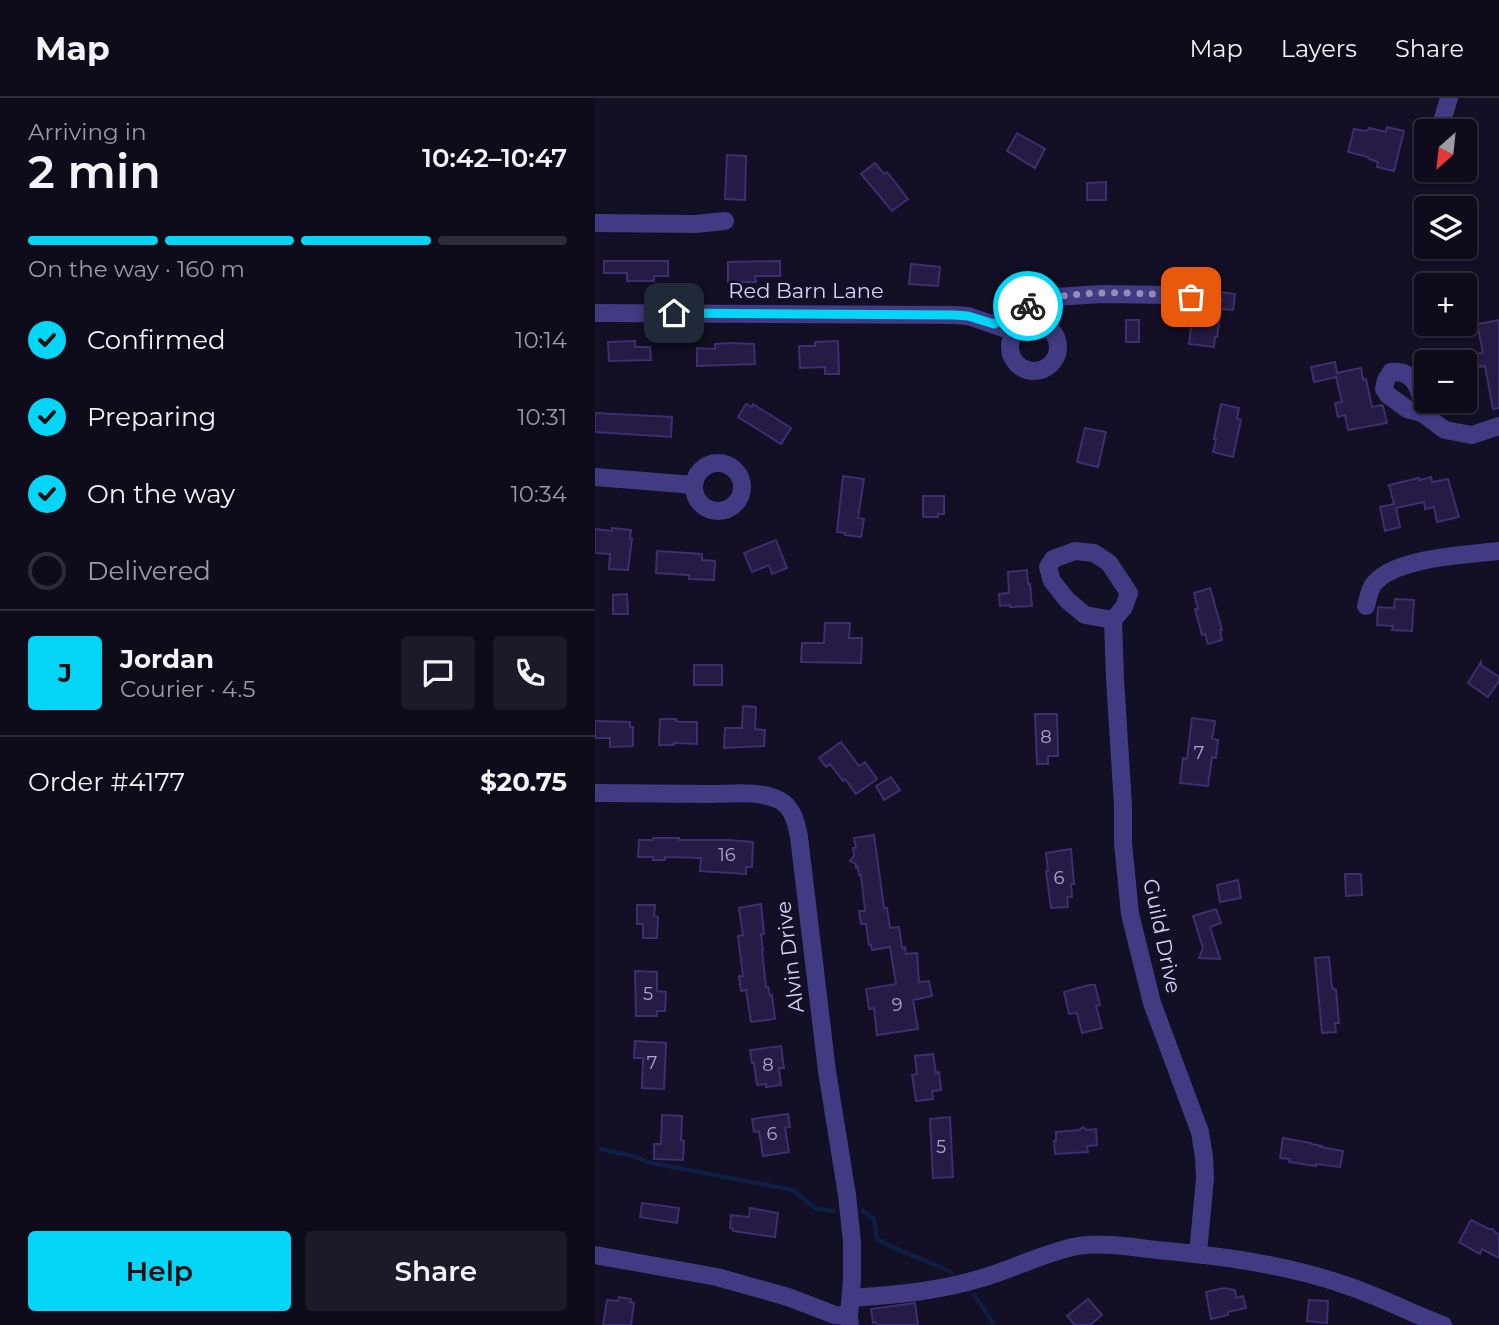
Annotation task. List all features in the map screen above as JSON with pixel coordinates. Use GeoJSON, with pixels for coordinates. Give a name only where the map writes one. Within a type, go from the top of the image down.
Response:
{"type":"FeatureCollection","features":[{"type":"Feature","properties":{"kind":"street"},"geometry":{"type":"LineString","coordinates":[[1443,119],[1449,98]]}},
{"type":"Feature","properties":{"kind":"street"},"geometry":{"type":"LineString","coordinates":[[595,223],[695,224],[725,221]]}},
{"type":"Feature","properties":{"kind":"street"},"geometry":{"type":"LineString","coordinates":[[994,324],[1038,301],[1055,297],[1116,294],[1211,299]]}},
{"type":"Feature","properties":{"kind":"street","name":"Red Barn Lane"},"geometry":{"type":"LineString","coordinates":[[595,313],[954,315],[968,316],[1015,332]]}},
{"type":"Feature","properties":{"kind":"street"},"geometry":{"type":"LineString","coordinates":[[1422,413],[1445,430],[1472,435],[1499,426]]}},
{"type":"Feature","properties":{"kind":"street"},"geometry":{"type":"LineString","coordinates":[[595,477],[694,485]]}},
{"type":"Feature","properties":{"kind":"street"},"geometry":{"type":"LineString","coordinates":[[1075,551],[1094,553],[1109,563],[1129,593],[1124,607],[1113,620],[1085,615],[1067,600],[1052,581],[1048,567],[1053,559],[1075,551]]}},
{"type":"Feature","properties":{"kind":"street"},"geometry":{"type":"LineString","coordinates":[[1366,606],[1373,585],[1381,577],[1405,565],[1499,551]]}},
{"type":"Feature","properties":{"kind":"street","name":"Guild Drive"},"geometry":{"type":"LineString","coordinates":[[1113,620],[1123,843],[1130,914],[1152,1003],[1200,1132],[1205,1157],[1198,1254]]}},
{"type":"Feature","properties":{"kind":"street","name":"Alvin Drive"},"geometry":{"type":"LineString","coordinates":[[595,793],[751,794],[779,800],[792,812],[799,836],[827,1071],[847,1195],[852,1242],[850,1313]]}},
{"type":"Feature","properties":{"kind":"street"},"geometry":{"type":"LineString","coordinates":[[595,1255],[717,1277],[788,1297],[835,1315],[850,1313],[913,1292],[982,1278],[1075,1246],[1115,1246],[1260,1262],[1322,1277],[1443,1325]]}},
{"type":"Feature","properties":{"kind":"building"},"geometry":{"type":"Polygon","coordinates":[[[1387,127],[1404,131],[1394,171],[1377,167],[1378,162],[1368,157],[1348,152],[1354,129],[1365,131],[1369,128],[1386,132],[1387,127]]]}},
{"type":"Feature","properties":{"kind":"building"},"geometry":{"type":"Polygon","coordinates":[[[1017,133],[1045,149],[1035,168],[1007,151],[1017,133]]]}},
{"type":"Feature","properties":{"kind":"building"},"geometry":{"type":"Polygon","coordinates":[[[727,155],[746,156],[745,200],[725,199],[727,155]]]}},
{"type":"Feature","properties":{"kind":"building"},"geometry":{"type":"Polygon","coordinates":[[[875,163],[884,174],[887,172],[908,199],[892,211],[861,174],[875,163]]]}},
{"type":"Feature","properties":{"kind":"building"},"geometry":{"type":"Polygon","coordinates":[[[1106,182],[1106,200],[1087,200],[1087,183],[1106,182]]]}},
{"type":"Feature","properties":{"kind":"building"},"geometry":{"type":"Polygon","coordinates":[[[604,261],[668,261],[668,276],[654,276],[654,281],[627,281],[627,273],[604,273],[604,261]]]}},
{"type":"Feature","properties":{"kind":"building"},"geometry":{"type":"Polygon","coordinates":[[[780,261],[780,276],[755,276],[756,282],[728,282],[728,262],[780,261]]]}},
{"type":"Feature","properties":{"kind":"building"},"geometry":{"type":"Polygon","coordinates":[[[911,264],[940,267],[938,286],[909,284],[911,264]]]}},
{"type":"Feature","properties":{"kind":"building"},"geometry":{"type":"Polygon","coordinates":[[[1220,292],[1235,294],[1233,310],[1221,309],[1214,347],[1189,344],[1193,311],[1206,312],[1216,309],[1222,301],[1220,292]]]}},
{"type":"Feature","properties":{"kind":"building"},"geometry":{"type":"Polygon","coordinates":[[[1477,318],[1478,324],[1499,320],[1499,408],[1493,409],[1485,366],[1479,367],[1477,354],[1483,353],[1477,318]]]}},
{"type":"Feature","properties":{"kind":"building"},"geometry":{"type":"Polygon","coordinates":[[[1126,320],[1139,320],[1139,342],[1126,342],[1126,320]]]}},
{"type":"Feature","properties":{"kind":"building"},"geometry":{"type":"Polygon","coordinates":[[[635,341],[635,347],[650,347],[651,360],[609,361],[608,342],[635,341]]]}},
{"type":"Feature","properties":{"kind":"building"},"geometry":{"type":"Polygon","coordinates":[[[838,341],[839,374],[825,374],[825,367],[800,368],[799,346],[838,341]]]}},
{"type":"Feature","properties":{"kind":"building"},"geometry":{"type":"Polygon","coordinates":[[[715,344],[754,344],[755,364],[697,366],[697,348],[715,349],[715,344]]]}},
{"type":"Feature","properties":{"kind":"building"},"geometry":{"type":"Polygon","coordinates":[[[1335,362],[1337,373],[1361,368],[1372,407],[1383,406],[1387,423],[1348,430],[1345,415],[1338,417],[1335,403],[1342,402],[1336,377],[1314,382],[1311,367],[1335,362]]]}},
{"type":"Feature","properties":{"kind":"building"},"geometry":{"type":"Polygon","coordinates":[[[746,404],[752,407],[753,404],[791,428],[781,444],[738,417],[746,404]]]}},
{"type":"Feature","properties":{"kind":"building"},"geometry":{"type":"Polygon","coordinates":[[[1221,404],[1239,408],[1237,419],[1241,420],[1233,457],[1213,452],[1221,404]]]}},
{"type":"Feature","properties":{"kind":"building"},"geometry":{"type":"Polygon","coordinates":[[[595,413],[672,417],[671,437],[595,432],[595,413]]]}},
{"type":"Feature","properties":{"kind":"building"},"geometry":{"type":"Polygon","coordinates":[[[1085,428],[1106,432],[1098,467],[1077,462],[1085,428]]]}},
{"type":"Feature","properties":{"kind":"building"},"geometry":{"type":"Polygon","coordinates":[[[843,476],[864,479],[858,518],[864,519],[861,537],[837,532],[843,476]]]}},
{"type":"Feature","properties":{"kind":"building"},"geometry":{"type":"Polygon","coordinates":[[[1431,477],[1432,482],[1448,479],[1459,517],[1437,522],[1434,507],[1425,509],[1424,502],[1396,508],[1400,527],[1385,531],[1380,507],[1394,504],[1389,485],[1431,477]]]}},
{"type":"Feature","properties":{"kind":"building"},"geometry":{"type":"Polygon","coordinates":[[[923,496],[944,496],[944,514],[938,514],[938,517],[923,517],[923,496]]]}},
{"type":"Feature","properties":{"kind":"building"},"geometry":{"type":"Polygon","coordinates":[[[612,528],[631,530],[628,570],[609,569],[610,554],[595,553],[595,529],[612,531],[612,528]]]}},
{"type":"Feature","properties":{"kind":"building"},"geometry":{"type":"Polygon","coordinates":[[[776,540],[787,568],[772,574],[769,565],[752,572],[744,553],[776,540]]]}},
{"type":"Feature","properties":{"kind":"building"},"geometry":{"type":"Polygon","coordinates":[[[657,551],[702,554],[702,560],[715,561],[714,580],[656,573],[657,551]]]}},
{"type":"Feature","properties":{"kind":"building"},"geometry":{"type":"Polygon","coordinates":[[[1027,570],[1032,606],[1000,606],[999,594],[1009,593],[1008,572],[1027,570]]]}},
{"type":"Feature","properties":{"kind":"building"},"geometry":{"type":"Polygon","coordinates":[[[1210,588],[1222,630],[1222,640],[1208,644],[1205,634],[1202,635],[1194,593],[1210,588]]]}},
{"type":"Feature","properties":{"kind":"building"},"geometry":{"type":"Polygon","coordinates":[[[627,594],[628,614],[613,614],[613,595],[627,594]]]}},
{"type":"Feature","properties":{"kind":"building"},"geometry":{"type":"Polygon","coordinates":[[[1395,599],[1414,600],[1412,631],[1392,630],[1393,626],[1377,625],[1378,607],[1394,608],[1395,599]]]}},
{"type":"Feature","properties":{"kind":"building"},"geometry":{"type":"Polygon","coordinates":[[[825,623],[850,623],[849,638],[862,638],[861,663],[801,662],[802,643],[824,643],[825,623]]]}},
{"type":"Feature","properties":{"kind":"building"},"geometry":{"type":"Polygon","coordinates":[[[1481,662],[1481,665],[1499,677],[1488,697],[1468,683],[1481,662]]]}},
{"type":"Feature","properties":{"kind":"building"},"geometry":{"type":"Polygon","coordinates":[[[694,665],[722,665],[722,685],[694,685],[694,665]]]}},
{"type":"Feature","properties":{"kind":"building"},"geometry":{"type":"Polygon","coordinates":[[[743,706],[756,707],[755,729],[765,730],[764,746],[724,748],[725,728],[742,728],[743,706]]]}},
{"type":"Feature","properties":{"kind":"building"},"geometry":{"type":"Polygon","coordinates":[[[1035,714],[1057,714],[1058,756],[1048,756],[1048,764],[1037,764],[1035,714]]]}},
{"type":"Feature","properties":{"kind":"building"},"geometry":{"type":"Polygon","coordinates":[[[1192,718],[1215,721],[1212,739],[1218,740],[1216,758],[1212,757],[1208,786],[1180,783],[1183,758],[1187,759],[1192,718]]]}},
{"type":"Feature","properties":{"kind":"building"},"geometry":{"type":"Polygon","coordinates":[[[660,719],[697,722],[697,744],[659,745],[660,719]]]}},
{"type":"Feature","properties":{"kind":"building"},"geometry":{"type":"Polygon","coordinates":[[[595,721],[630,722],[630,727],[633,727],[633,746],[610,747],[610,738],[595,738],[595,721]]]}},
{"type":"Feature","properties":{"kind":"building"},"geometry":{"type":"Polygon","coordinates":[[[841,742],[859,766],[865,762],[877,779],[856,794],[830,764],[826,767],[819,758],[841,742]]]}},
{"type":"Feature","properties":{"kind":"building"},"geometry":{"type":"Polygon","coordinates":[[[891,777],[900,790],[884,800],[876,786],[891,777]]]}},
{"type":"Feature","properties":{"kind":"building"},"geometry":{"type":"Polygon","coordinates":[[[874,835],[884,908],[887,908],[890,928],[899,927],[902,948],[905,947],[906,954],[917,953],[919,982],[929,981],[932,996],[913,1000],[918,1029],[877,1035],[874,1008],[869,1009],[866,989],[896,984],[890,947],[872,950],[866,924],[861,924],[859,911],[865,911],[861,875],[856,864],[850,861],[854,856],[853,848],[856,848],[854,838],[874,835]]]}},
{"type":"Feature","properties":{"kind":"building"},"geometry":{"type":"Polygon","coordinates":[[[653,838],[753,842],[752,867],[746,867],[746,874],[700,871],[701,858],[665,857],[665,860],[653,860],[653,857],[638,857],[639,840],[653,838]]]}},
{"type":"Feature","properties":{"kind":"building"},"geometry":{"type":"Polygon","coordinates":[[[1071,849],[1074,884],[1071,884],[1072,897],[1067,897],[1068,907],[1051,908],[1046,853],[1071,849]]]}},
{"type":"Feature","properties":{"kind":"building"},"geometry":{"type":"Polygon","coordinates":[[[1345,874],[1361,874],[1362,895],[1346,896],[1345,874]]]}},
{"type":"Feature","properties":{"kind":"building"},"geometry":{"type":"Polygon","coordinates":[[[1238,880],[1241,898],[1220,902],[1217,885],[1238,880]]]}},
{"type":"Feature","properties":{"kind":"building"},"geometry":{"type":"Polygon","coordinates":[[[761,904],[766,987],[770,996],[772,995],[775,1019],[751,1022],[746,990],[741,991],[739,976],[743,976],[738,936],[743,935],[739,908],[761,904]]]}},
{"type":"Feature","properties":{"kind":"building"},"geometry":{"type":"Polygon","coordinates":[[[637,905],[655,905],[654,916],[658,917],[657,938],[643,938],[643,924],[637,924],[637,905]]]}},
{"type":"Feature","properties":{"kind":"building"},"geometry":{"type":"Polygon","coordinates":[[[1216,909],[1221,923],[1210,927],[1220,959],[1199,958],[1203,948],[1193,916],[1216,909]]]}},
{"type":"Feature","properties":{"kind":"building"},"geometry":{"type":"Polygon","coordinates":[[[1329,957],[1339,1023],[1335,1023],[1336,1032],[1322,1033],[1315,958],[1329,957]]]}},
{"type":"Feature","properties":{"kind":"building"},"geometry":{"type":"Polygon","coordinates":[[[635,971],[657,972],[657,991],[666,992],[665,1011],[657,1011],[657,1016],[636,1016],[635,971]]]}},
{"type":"Feature","properties":{"kind":"building"},"geometry":{"type":"Polygon","coordinates":[[[1095,985],[1100,1005],[1096,1006],[1102,1028],[1082,1033],[1077,1013],[1069,1014],[1064,992],[1095,985]]]}},
{"type":"Feature","properties":{"kind":"building"},"geometry":{"type":"Polygon","coordinates":[[[635,1041],[666,1043],[664,1089],[642,1088],[643,1058],[634,1058],[635,1041]]]}},
{"type":"Feature","properties":{"kind":"building"},"geometry":{"type":"Polygon","coordinates":[[[781,1046],[784,1068],[779,1068],[781,1085],[757,1085],[750,1050],[781,1046]]]}},
{"type":"Feature","properties":{"kind":"building"},"geometry":{"type":"Polygon","coordinates":[[[933,1054],[941,1090],[932,1091],[933,1099],[916,1101],[912,1075],[917,1074],[915,1056],[933,1054]]]}},
{"type":"Feature","properties":{"kind":"building"},"geometry":{"type":"Polygon","coordinates":[[[788,1114],[790,1127],[785,1128],[789,1152],[763,1156],[759,1131],[754,1132],[752,1119],[788,1114]]]}},
{"type":"Feature","properties":{"kind":"building"},"geometry":{"type":"Polygon","coordinates":[[[662,1115],[682,1116],[683,1160],[654,1159],[654,1144],[661,1144],[662,1115]]]}},
{"type":"Feature","properties":{"kind":"building"},"geometry":{"type":"Polygon","coordinates":[[[950,1117],[953,1177],[933,1178],[930,1119],[950,1117]]]}},
{"type":"Feature","properties":{"kind":"building"},"geometry":{"type":"Polygon","coordinates":[[[1083,1127],[1087,1130],[1096,1129],[1097,1145],[1087,1146],[1088,1152],[1055,1154],[1056,1132],[1079,1130],[1083,1127]]]}},
{"type":"Feature","properties":{"kind":"building"},"geometry":{"type":"Polygon","coordinates":[[[1283,1138],[1343,1151],[1340,1167],[1289,1162],[1290,1159],[1280,1158],[1283,1138]]]}},
{"type":"Feature","properties":{"kind":"building"},"geometry":{"type":"Polygon","coordinates":[[[642,1203],[679,1208],[677,1223],[640,1217],[642,1203]]]}},
{"type":"Feature","properties":{"kind":"building"},"geometry":{"type":"Polygon","coordinates":[[[750,1208],[778,1213],[775,1237],[733,1231],[730,1228],[731,1215],[749,1217],[750,1208]]]}},
{"type":"Feature","properties":{"kind":"building"},"geometry":{"type":"Polygon","coordinates":[[[1471,1220],[1493,1229],[1499,1235],[1499,1258],[1482,1249],[1480,1254],[1459,1242],[1471,1220]]]}},
{"type":"Feature","properties":{"kind":"building"},"geometry":{"type":"Polygon","coordinates":[[[1224,1288],[1235,1290],[1236,1298],[1243,1296],[1246,1308],[1211,1319],[1206,1292],[1224,1288]]]}},
{"type":"Feature","properties":{"kind":"building"},"geometry":{"type":"Polygon","coordinates":[[[619,1297],[631,1299],[630,1302],[634,1303],[631,1325],[603,1325],[607,1300],[618,1301],[619,1297]]]}},
{"type":"Feature","properties":{"kind":"building"},"geometry":{"type":"Polygon","coordinates":[[[1088,1299],[1102,1315],[1090,1325],[1075,1325],[1067,1316],[1088,1299]]]}},
{"type":"Feature","properties":{"kind":"building"},"geometry":{"type":"Polygon","coordinates":[[[1309,1300],[1328,1301],[1327,1323],[1307,1321],[1309,1300]]]}},
{"type":"Feature","properties":{"kind":"building"},"geometry":{"type":"Polygon","coordinates":[[[915,1303],[918,1325],[873,1323],[871,1309],[915,1303]]]}},
{"type":"Feature","properties":{"kind":"waterway"},"geometry":{"type":"LineString","coordinates":[[601,1149],[647,1162],[793,1190],[815,1208],[833,1211]]}},
{"type":"Feature","properties":{"kind":"waterway"},"geometry":{"type":"LineString","coordinates":[[863,1211],[874,1219],[877,1239],[952,1273]]}},
{"type":"Feature","properties":{"kind":"waterway"},"geometry":{"type":"LineString","coordinates":[[974,1295],[993,1325]]}},
{"type":"Feature","properties":{"kind":"way so far"},"geometry":{"type":"LineString","coordinates":[[1028,306],[1047,298],[1074,295],[1191,297]]}},
{"type":"Feature","properties":{"kind":"route"},"geometry":{"type":"LineString","coordinates":[[674,313],[954,315],[994,324],[1028,306]]}}]}
